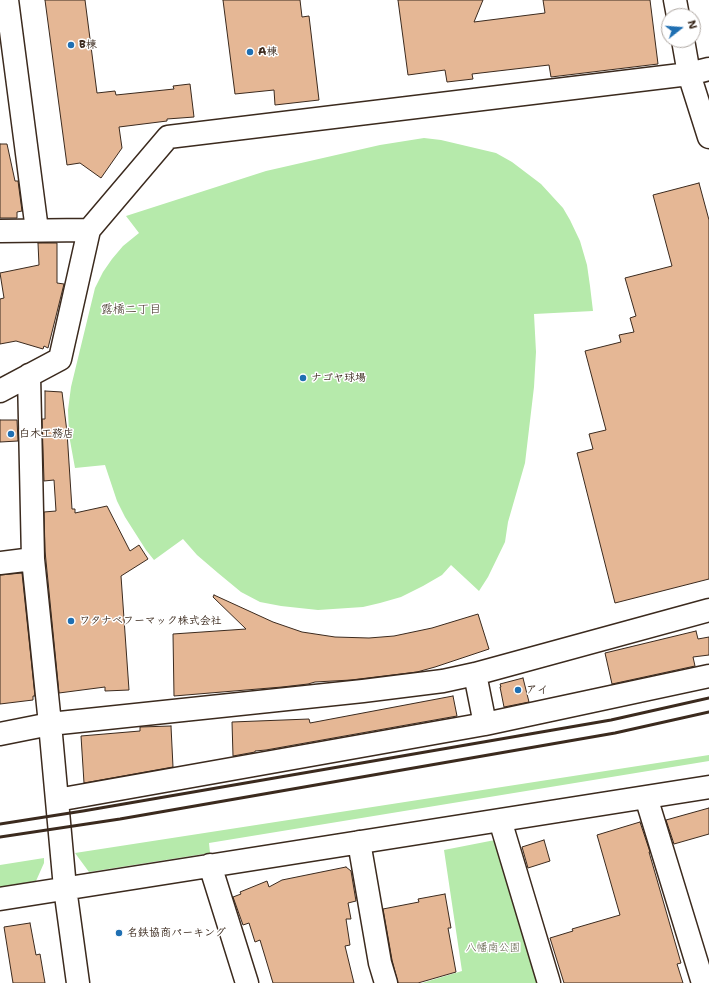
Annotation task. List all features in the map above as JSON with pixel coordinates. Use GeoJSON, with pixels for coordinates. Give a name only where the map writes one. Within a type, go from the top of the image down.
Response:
{"type":"FeatureCollection","features":[{"type":"Feature","properties":{"kind":"street"},"geometry":{"type":"LineString","coordinates":[[7,0],[37,230]]}},
{"type":"Feature","properties":{"kind":"street"},"geometry":{"type":"LineString","coordinates":[[687,48],[699,71],[709,137]]}},
{"type":"Feature","properties":{"kind":"street"},"geometry":{"type":"LineString","coordinates":[[1,387],[30,375],[60,359],[89,230],[168,137],[699,71]]}},
{"type":"Feature","properties":{"kind":"street"},"geometry":{"type":"LineString","coordinates":[[0,231],[89,230]]}},
{"type":"Feature","properties":{"kind":"street"},"geometry":{"type":"LineString","coordinates":[[30,375],[33,559],[65,888],[78,983]]}},
{"type":"Feature","properties":{"kind":"street"},"geometry":{"type":"LineString","coordinates":[[0,563],[33,559]]}},
{"type":"Feature","properties":{"kind":"street"},"geometry":{"type":"LineString","coordinates":[[0,734],[50,724],[363,691],[443,680],[476,674],[709,610]]}},
{"type":"Feature","properties":{"kind":"street"},"geometry":{"type":"LineString","coordinates":[[476,674],[484,724]]}},
{"type":"Feature","properties":{"kind":"street"},"geometry":{"type":"LineString","coordinates":[[57,800],[484,724],[709,676]]}},
{"type":"Feature","properties":{"kind":"street"},"geometry":{"type":"LineString","coordinates":[[0,899],[709,787]]}},
{"type":"Feature","properties":{"kind":"street"},"geometry":{"type":"LineString","coordinates":[[646,797],[703,983]]}},
{"type":"Feature","properties":{"kind":"street"},"geometry":{"type":"LineString","coordinates":[[500,820],[549,983]]}},
{"type":"Feature","properties":{"kind":"street"},"geometry":{"type":"LineString","coordinates":[[359,842],[380,963],[386,983]]}},
{"type":"Feature","properties":{"kind":"street"},"geometry":{"type":"LineString","coordinates":[[210,865],[246,983]]}},
{"type":"Feature","properties":{"kind":"green space","name":"ナゴヤ球場"},"geometry":{"type":"Polygon","coordinates":[[[424,138],[441,140],[496,153],[512,162],[541,184],[563,208],[570,220],[580,241],[587,265],[593,311],[534,314],[536,352],[534,387],[525,463],[508,522],[505,542],[488,577],[479,591],[451,565],[442,575],[401,597],[363,607],[318,610],[260,602],[241,592],[197,555],[183,539],[154,560],[125,517],[117,501],[105,465],[75,468],[69,435],[68,410],[71,387],[95,288],[112,259],[123,246],[139,233],[126,216],[266,171],[380,145],[424,138]]]}},
{"type":"Feature","properties":{"kind":"green space"},"geometry":{"type":"Polygon","coordinates":[[[709,755],[709,761],[209,843],[210,853],[89,872],[75,853],[709,755]]]}},
{"type":"Feature","properties":{"kind":"green space","name":"八幡南公園"},"geometry":{"type":"Polygon","coordinates":[[[495,840],[538,983],[422,983],[462,971],[444,850],[495,840]]]}},
{"type":"Feature","properties":{"kind":"green space"},"geometry":{"type":"Polygon","coordinates":[[[44,858],[44,863],[36,881],[0,887],[0,865],[44,858]]]}},
{"type":"Feature","properties":{"kind":"building","name":"B棟"},"geometry":{"type":"Polygon","coordinates":[[[45,0],[85,0],[97,93],[115,91],[116,95],[174,89],[173,86],[190,84],[194,117],[167,119],[167,121],[119,127],[122,148],[101,178],[80,163],[67,165],[45,0]]]}},
{"type":"Feature","properties":{"kind":"building","name":"A棟"},"geometry":{"type":"Polygon","coordinates":[[[223,0],[300,0],[302,17],[309,16],[319,100],[275,105],[274,90],[235,94],[223,0]]]}},
{"type":"Feature","properties":{"kind":"building"},"geometry":{"type":"Polygon","coordinates":[[[398,0],[483,0],[474,22],[545,13],[543,0],[650,0],[658,64],[551,77],[549,65],[472,74],[473,79],[447,82],[445,70],[408,75],[398,0]]]}},
{"type":"Feature","properties":{"kind":"building"},"geometry":{"type":"Polygon","coordinates":[[[0,144],[7,144],[15,181],[18,181],[22,211],[17,212],[17,218],[0,218],[0,144]]]}},
{"type":"Feature","properties":{"kind":"building"},"geometry":{"type":"Polygon","coordinates":[[[699,183],[709,220],[709,579],[615,603],[577,453],[593,449],[589,434],[606,430],[585,351],[621,342],[619,335],[634,332],[630,318],[636,316],[625,278],[672,266],[653,195],[699,183]]]}},
{"type":"Feature","properties":{"kind":"building"},"geometry":{"type":"Polygon","coordinates":[[[38,243],[57,243],[57,283],[64,284],[48,348],[44,346],[43,349],[16,341],[0,344],[0,299],[4,298],[0,273],[39,265],[38,243]]]}},
{"type":"Feature","properties":{"kind":"building"},"geometry":{"type":"Polygon","coordinates":[[[45,391],[62,392],[67,432],[72,509],[75,509],[75,513],[107,506],[130,551],[139,545],[148,559],[121,576],[129,690],[105,691],[105,687],[59,693],[45,551],[44,512],[56,511],[54,480],[44,481],[42,419],[45,419],[45,391]]]}},
{"type":"Feature","properties":{"kind":"building"},"geometry":{"type":"Polygon","coordinates":[[[0,420],[17,420],[18,441],[0,442],[0,420]]]}},
{"type":"Feature","properties":{"kind":"building"},"geometry":{"type":"Polygon","coordinates":[[[22,573],[35,696],[33,696],[33,700],[0,704],[0,575],[22,573]]]}},
{"type":"Feature","properties":{"kind":"building"},"geometry":{"type":"Polygon","coordinates":[[[214,595],[273,622],[302,632],[335,637],[369,638],[394,636],[432,628],[478,614],[489,649],[417,672],[351,680],[315,682],[282,687],[174,696],[173,634],[246,629],[213,597],[214,595]]]}},
{"type":"Feature","properties":{"kind":"building"},"geometry":{"type":"Polygon","coordinates":[[[696,631],[698,639],[709,637],[709,655],[693,657],[695,666],[612,684],[605,653],[696,631]]]}},
{"type":"Feature","properties":{"kind":"building"},"geometry":{"type":"Polygon","coordinates":[[[523,678],[529,702],[504,707],[500,684],[523,678]]]}},
{"type":"Feature","properties":{"kind":"building"},"geometry":{"type":"Polygon","coordinates":[[[453,696],[457,716],[233,756],[232,722],[309,719],[310,723],[453,696]]]}},
{"type":"Feature","properties":{"kind":"building"},"geometry":{"type":"Polygon","coordinates":[[[171,726],[173,767],[84,783],[81,736],[140,731],[140,727],[171,726]]]}},
{"type":"Feature","properties":{"kind":"building"},"geometry":{"type":"Polygon","coordinates":[[[709,808],[709,834],[674,844],[666,820],[709,808]]]}},
{"type":"Feature","properties":{"kind":"building"},"geometry":{"type":"Polygon","coordinates":[[[640,822],[650,852],[681,963],[677,964],[683,983],[564,983],[550,938],[573,931],[572,929],[620,915],[597,835],[640,822]]]}},
{"type":"Feature","properties":{"kind":"building"},"geometry":{"type":"Polygon","coordinates":[[[544,840],[550,861],[528,868],[522,847],[544,840]]]}},
{"type":"Feature","properties":{"kind":"building"},"geometry":{"type":"Polygon","coordinates":[[[346,867],[351,871],[356,901],[348,903],[351,919],[346,919],[350,945],[345,946],[354,983],[273,983],[260,940],[255,942],[249,923],[243,925],[233,897],[241,894],[240,892],[267,881],[269,887],[282,880],[346,867]]]}},
{"type":"Feature","properties":{"kind":"building"},"geometry":{"type":"Polygon","coordinates":[[[445,894],[451,928],[448,928],[456,972],[418,983],[398,983],[392,960],[383,909],[419,902],[418,899],[445,894]]]}},
{"type":"Feature","properties":{"kind":"building"},"geometry":{"type":"Polygon","coordinates":[[[30,923],[36,955],[40,954],[45,983],[13,983],[4,927],[30,923]]]}},
{"type":"Feature","properties":{"kind":"railway"},"geometry":{"type":"LineString","coordinates":[[0,824],[611,720],[709,698]]}},
{"type":"Feature","properties":{"kind":"railway"},"geometry":{"type":"LineString","coordinates":[[0,837],[120,819],[615,733],[709,712]]}},
{"type":"Feature","properties":{"kind":"place","name":"B棟"},"geometry":{"type":"Point","coordinates":[71,45]}},
{"type":"Feature","properties":{"kind":"place","name":"A棟"},"geometry":{"type":"Point","coordinates":[250,52]}},
{"type":"Feature","properties":{"kind":"place","name":"ナゴヤ球場"},"geometry":{"type":"Point","coordinates":[303,378]}},
{"type":"Feature","properties":{"kind":"place","name":"白木工務店"},"geometry":{"type":"Point","coordinates":[11,434]}},
{"type":"Feature","properties":{"kind":"place","name":"ワタナベフーマック株式会社"},"geometry":{"type":"Point","coordinates":[71,621]}},
{"type":"Feature","properties":{"kind":"place","name":"アイ"},"geometry":{"type":"Point","coordinates":[518,690]}},
{"type":"Feature","properties":{"kind":"place","name":"名鉄協商パーキング"},"geometry":{"type":"Point","coordinates":[119,933]}},
{"type":"Feature","properties":{"kind":"district","name":"露橋二丁目"},"geometry":{"type":"Point","coordinates":[131,310]}}]}
